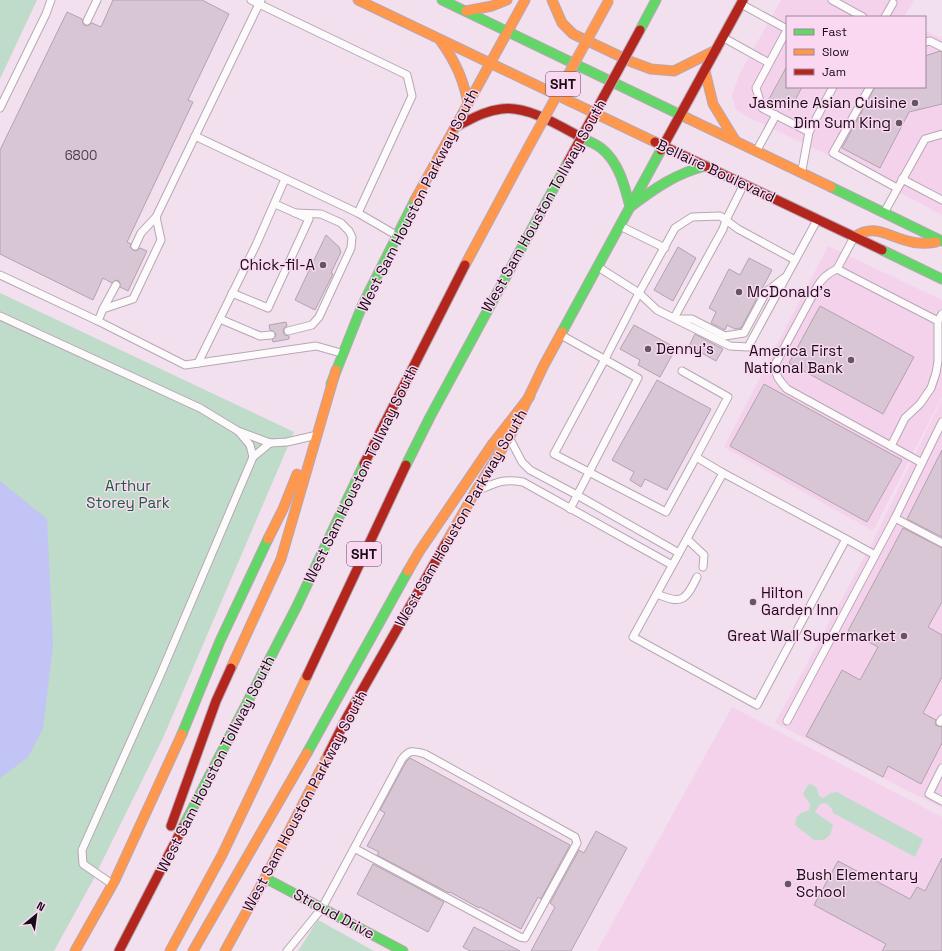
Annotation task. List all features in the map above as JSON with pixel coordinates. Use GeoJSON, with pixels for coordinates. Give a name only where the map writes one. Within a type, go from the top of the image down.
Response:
{"type":"FeatureCollection","features":[{"type":"Feature","properties":{"kind":"main road","name":"Bellaire Boulevard"},"geometry":{"type":"LineString","coordinates":[[358,0],[942,279]]}},
{"type":"Feature","properties":{"kind":"main road"},"geometry":{"type":"LineString","coordinates":[[442,0],[942,241]]}},
{"type":"Feature","properties":{"kind":"main road"},"geometry":{"type":"LineString","coordinates":[[466,11],[482,9],[507,0]]}},
{"type":"Feature","properties":{"kind":"main road","name":"West Sam Houston Parkway South"},"geometry":{"type":"LineString","coordinates":[[76,951],[112,884],[186,725],[220,641],[283,509],[313,436],[342,353],[379,269],[396,235],[525,0]]}},
{"type":"Feature","properties":{"kind":"main road"},"geometry":{"type":"LineString","coordinates":[[552,0],[562,23],[574,34],[632,62],[651,69],[674,71],[716,50]]}},
{"type":"Feature","properties":{"kind":"main road","name":"West Sam Houston Tollway South"},"geometry":{"type":"LineString","coordinates":[[119,951],[297,606],[378,436],[457,280],[609,0]]}},
{"type":"Feature","properties":{"kind":"main road","name":"West Sam Houston Tollway South"},"geometry":{"type":"LineString","coordinates":[[170,951],[222,854],[252,793],[430,417],[656,0]]}},
{"type":"Feature","properties":{"kind":"main road","name":"West Sam Houston Parkway South"},"geometry":{"type":"LineString","coordinates":[[225,951],[266,878],[347,718],[474,492],[509,438],[560,335],[742,2]]}},
{"type":"Feature","properties":{"kind":"main road"},"geometry":{"type":"LineString","coordinates":[[439,39],[452,56],[460,70],[468,103]]}},
{"type":"Feature","properties":{"kind":"main road"},"geometry":{"type":"LineString","coordinates":[[705,71],[713,104],[736,141]]}},
{"type":"Feature","properties":{"kind":"main road"},"geometry":{"type":"LineString","coordinates":[[455,127],[491,111],[510,108],[534,114],[601,148],[610,155],[625,185],[630,207],[658,185],[693,169],[706,166]]}},
{"type":"Feature","properties":{"kind":"main road"},"geometry":{"type":"LineString","coordinates":[[854,237],[858,233],[872,229],[904,240],[926,245],[942,241]]}},
{"type":"Feature","properties":{"kind":"main road"},"geometry":{"type":"LineString","coordinates":[[139,914],[216,702],[281,559],[336,370]]}},
{"type":"Feature","properties":{"kind":"main road"},"geometry":{"type":"LineString","coordinates":[[193,951],[263,831],[420,552],[491,446],[530,396]]}},
{"type":"Feature","properties":{"kind":"main road","name":"Stroud Drive"},"geometry":{"type":"LineString","coordinates":[[266,878],[403,951]]}},
{"type":"Feature","properties":{"kind":"lane"},"geometry":{"type":"LineString","coordinates":[[0,108],[46,14],[51,0]]}},
{"type":"Feature","properties":{"kind":"lane"},"geometry":{"type":"LineString","coordinates":[[87,21],[97,0]]}},
{"type":"Feature","properties":{"kind":"lane"},"geometry":{"type":"LineString","coordinates":[[251,0],[260,2],[407,75],[412,96],[358,213]]}},
{"type":"Feature","properties":{"kind":"lane"},"geometry":{"type":"LineString","coordinates":[[832,0],[861,16]]}},
{"type":"Feature","properties":{"kind":"lane"},"geometry":{"type":"LineString","coordinates":[[135,246],[141,233],[156,217],[260,2]]}},
{"type":"Feature","properties":{"kind":"lane"},"geometry":{"type":"LineString","coordinates":[[742,2],[786,29]]}},
{"type":"Feature","properties":{"kind":"lane"},"geometry":{"type":"LineString","coordinates":[[886,16],[893,3]]}},
{"type":"Feature","properties":{"kind":"lane"},"geometry":{"type":"LineString","coordinates":[[786,32],[756,88],[762,108],[809,132]]}},
{"type":"Feature","properties":{"kind":"lane"},"geometry":{"type":"LineString","coordinates":[[722,37],[769,63]]}},
{"type":"Feature","properties":{"kind":"lane"},"geometry":{"type":"LineString","coordinates":[[926,42],[930,41],[942,47]]}},
{"type":"Feature","properties":{"kind":"lane"},"geometry":{"type":"LineString","coordinates":[[801,173],[809,132],[832,88]]}},
{"type":"Feature","properties":{"kind":"lane"},"geometry":{"type":"LineString","coordinates":[[869,88],[833,153],[897,188]]}},
{"type":"Feature","properties":{"kind":"lane"},"geometry":{"type":"LineString","coordinates":[[756,151],[776,115]]}},
{"type":"Feature","properties":{"kind":"lane"},"geometry":{"type":"LineString","coordinates":[[884,213],[925,139],[942,134]]}},
{"type":"Feature","properties":{"kind":"lane"},"geometry":{"type":"LineString","coordinates":[[195,136],[358,213],[396,235]]}},
{"type":"Feature","properties":{"kind":"lane"},"geometry":{"type":"LineString","coordinates":[[198,363],[275,204],[285,179]]}},
{"type":"Feature","properties":{"kind":"lane"},"geometry":{"type":"LineString","coordinates":[[902,179],[942,200]]}},
{"type":"Feature","properties":{"kind":"lane"},"geometry":{"type":"LineString","coordinates":[[674,318],[723,230],[726,220],[744,184]]}},
{"type":"Feature","properties":{"kind":"lane"},"geometry":{"type":"LineString","coordinates":[[232,292],[268,308],[309,219],[275,204]]}},
{"type":"Feature","properties":{"kind":"lane"},"geometry":{"type":"LineString","coordinates":[[288,331],[312,325],[319,317],[351,248],[352,238],[349,231],[341,223],[321,214],[295,213]]}},
{"type":"Feature","properties":{"kind":"lane"},"geometry":{"type":"LineString","coordinates":[[682,371],[728,397],[666,512],[554,454],[606,360],[675,228],[692,217],[720,216],[738,229],[796,260]]}},
{"type":"Feature","properties":{"kind":"lane"},"geometry":{"type":"LineString","coordinates":[[104,309],[133,299],[161,240],[156,217]]}},
{"type":"Feature","properties":{"kind":"lane"},"geometry":{"type":"LineString","coordinates":[[598,267],[640,293],[657,310],[730,346],[748,347],[817,219]]}},
{"type":"Feature","properties":{"kind":"lane"},"geometry":{"type":"LineString","coordinates":[[620,226],[664,248]]}},
{"type":"Feature","properties":{"kind":"lane"},"geometry":{"type":"LineString","coordinates":[[854,237],[838,269],[829,273],[821,280],[776,363],[775,370],[777,378],[787,389],[922,463]]}},
{"type":"Feature","properties":{"kind":"lane"},"geometry":{"type":"LineString","coordinates":[[838,269],[938,321]]}},
{"type":"Feature","properties":{"kind":"lane"},"geometry":{"type":"LineString","coordinates":[[0,275],[98,321],[185,365],[316,346],[342,353]]}},
{"type":"Feature","properties":{"kind":"lane"},"geometry":{"type":"LineString","coordinates":[[674,318],[692,319],[725,336],[744,333],[766,292],[787,276]]}},
{"type":"Feature","properties":{"kind":"lane"},"geometry":{"type":"LineString","coordinates":[[98,321],[116,285]]}},
{"type":"Feature","properties":{"kind":"lane"},"geometry":{"type":"LineString","coordinates":[[891,446],[904,418],[920,404],[939,374],[938,321],[942,314]]}},
{"type":"Feature","properties":{"kind":"lane"},"geometry":{"type":"LineString","coordinates":[[0,316],[200,408],[238,431],[270,443],[287,442],[313,436]]}},
{"type":"Feature","properties":{"kind":"lane"},"geometry":{"type":"LineString","coordinates":[[220,318],[260,336],[271,334]]}},
{"type":"Feature","properties":{"kind":"lane"},"geometry":{"type":"LineString","coordinates":[[560,335],[638,378],[570,509]]}},
{"type":"Feature","properties":{"kind":"lane"},"geometry":{"type":"LineString","coordinates":[[787,722],[876,555],[942,422]]}},
{"type":"Feature","properties":{"kind":"lane"},"geometry":{"type":"LineString","coordinates":[[238,431],[250,444],[254,457]]}},
{"type":"Feature","properties":{"kind":"lane"},"geometry":{"type":"LineString","coordinates":[[509,438],[519,458],[530,470],[679,553]]}},
{"type":"Feature","properties":{"kind":"lane"},"geometry":{"type":"LineString","coordinates":[[112,884],[82,864],[82,850],[159,678],[254,457],[270,443]]}},
{"type":"Feature","properties":{"kind":"lane"},"geometry":{"type":"LineString","coordinates":[[696,458],[876,555]]}},
{"type":"Feature","properties":{"kind":"lane"},"geometry":{"type":"LineString","coordinates":[[723,473],[634,637],[757,704],[846,539]]}},
{"type":"Feature","properties":{"kind":"lane"},"geometry":{"type":"LineString","coordinates":[[474,492],[499,481],[511,480],[523,482],[672,565]]}},
{"type":"Feature","properties":{"kind":"lane"},"geometry":{"type":"LineString","coordinates":[[895,518],[942,543]]}},
{"type":"Feature","properties":{"kind":"lane"},"geometry":{"type":"LineString","coordinates":[[687,539],[704,555],[703,567]]}},
{"type":"Feature","properties":{"kind":"lane"},"geometry":{"type":"LineString","coordinates":[[657,594],[669,599],[682,599],[689,594],[697,577]]}},
{"type":"Feature","properties":{"kind":"lane"},"geometry":{"type":"LineString","coordinates":[[287,951],[322,908],[354,848],[402,759],[406,753],[412,750],[425,754],[575,837],[577,843],[525,938],[520,938],[354,848]]}},
{"type":"Feature","properties":{"kind":"lane"},"geometry":{"type":"LineString","coordinates":[[942,768],[929,794],[942,801]]}},
{"type":"Feature","properties":{"kind":"shaded area"},"geometry":{"type":"Polygon","coordinates":[[[781,0],[914,0],[905,16],[786,16],[786,88],[926,88],[926,31],[942,39],[942,215],[828,155],[736,110],[732,96],[739,75],[781,0]]]}},
{"type":"Feature","properties":{"kind":"shaded area"},"geometry":{"type":"Polygon","coordinates":[[[828,246],[942,300],[942,397],[873,531],[724,447],[828,246]]]}},
{"type":"Feature","properties":{"kind":"shaded area"},"geometry":{"type":"Polygon","coordinates":[[[942,399],[942,808],[775,723],[872,543],[942,399]]]}},
{"type":"Feature","properties":{"kind":"shaded area","name":"Bush Elementary School"},"geometry":{"type":"Polygon","coordinates":[[[732,707],[942,817],[942,951],[597,951],[732,707]]]}},
{"type":"Feature","properties":{"kind":"green space"},"geometry":{"type":"Polygon","coordinates":[[[0,0],[37,0],[0,79],[0,0]]]}},
{"type":"Feature","properties":{"kind":"green space","name":"Arthur Storey Park"},"geometry":{"type":"Polygon","coordinates":[[[0,293],[294,432],[163,738],[92,882],[54,951],[0,951],[0,293]]]}},
{"type":"Feature","properties":{"kind":"green space"},"geometry":{"type":"Polygon","coordinates":[[[811,784],[817,788],[819,796],[823,798],[831,793],[837,792],[923,839],[915,857],[833,813],[832,809],[826,803],[820,804],[815,812],[833,825],[830,835],[824,840],[814,840],[795,825],[796,818],[801,813],[809,810],[810,804],[803,794],[808,785],[811,784]]]}},
{"type":"Feature","properties":{"kind":"green space"},"geometry":{"type":"Polygon","coordinates":[[[318,920],[374,951],[298,951],[318,920]]]}},
{"type":"Feature","properties":{"kind":"water"},"geometry":{"type":"Polygon","coordinates":[[[0,481],[47,519],[53,645],[43,729],[28,757],[0,778],[0,481]]]}},
{"type":"Feature","properties":{"kind":"building"},"geometry":{"type":"Polygon","coordinates":[[[113,0],[202,0],[229,14],[188,100],[193,102],[127,242],[131,244],[130,247],[133,250],[136,251],[140,248],[147,251],[128,291],[120,287],[118,280],[112,283],[103,278],[93,300],[0,254],[0,150],[67,12],[82,19],[85,26],[92,23],[101,27],[113,0]]]}},
{"type":"Feature","properties":{"kind":"building"},"geometry":{"type":"Polygon","coordinates":[[[940,51],[942,52],[942,104],[909,112],[880,168],[842,148],[874,88],[926,88],[926,56],[940,51]]]}},
{"type":"Feature","properties":{"kind":"building"},"geometry":{"type":"Polygon","coordinates":[[[786,68],[786,88],[801,88],[790,110],[769,99],[786,68]]]}},
{"type":"Feature","properties":{"kind":"building","name":"Chick-fil-A"},"geometry":{"type":"Polygon","coordinates":[[[326,235],[339,247],[341,252],[331,273],[333,274],[315,310],[295,300],[326,235]]]}},
{"type":"Feature","properties":{"kind":"building"},"geometry":{"type":"Polygon","coordinates":[[[678,247],[696,258],[673,301],[654,290],[678,247]]]}},
{"type":"Feature","properties":{"kind":"building","name":"McDonald's"},"geometry":{"type":"Polygon","coordinates":[[[749,258],[772,270],[741,328],[735,329],[727,325],[725,330],[711,323],[716,312],[709,308],[729,269],[740,275],[749,258]]]}},
{"type":"Feature","properties":{"kind":"building","name":"America First National Bank"},"geometry":{"type":"Polygon","coordinates":[[[820,306],[914,357],[883,414],[789,363],[820,306]]]}},
{"type":"Feature","properties":{"kind":"building"},"geometry":{"type":"Polygon","coordinates":[[[286,322],[287,326],[284,328],[283,332],[285,335],[289,336],[289,339],[273,342],[272,340],[276,334],[270,330],[269,325],[286,322]]]}},
{"type":"Feature","properties":{"kind":"building","name":"Denny's"},"geometry":{"type":"Polygon","coordinates":[[[634,325],[676,348],[660,377],[638,365],[640,360],[620,349],[634,325]]]}},
{"type":"Feature","properties":{"kind":"building"},"geometry":{"type":"Polygon","coordinates":[[[695,334],[723,349],[716,361],[689,346],[695,334]]]}},
{"type":"Feature","properties":{"kind":"building"},"geometry":{"type":"Polygon","coordinates":[[[657,380],[711,409],[667,490],[645,479],[641,487],[630,480],[634,472],[612,460],[657,380]]]}},
{"type":"Feature","properties":{"kind":"building"},"geometry":{"type":"Polygon","coordinates":[[[764,384],[902,460],[867,522],[730,446],[764,384]]]}},
{"type":"Feature","properties":{"kind":"building"},"geometry":{"type":"Polygon","coordinates":[[[942,450],[942,537],[907,519],[942,450]]]}},
{"type":"Feature","properties":{"kind":"building"},"geometry":{"type":"Polygon","coordinates":[[[903,528],[942,548],[942,602],[928,627],[942,635],[942,677],[923,713],[936,720],[935,724],[937,726],[942,727],[942,743],[921,784],[888,766],[883,777],[806,736],[842,670],[860,680],[878,647],[848,631],[903,528]]]}},
{"type":"Feature","properties":{"kind":"building"},"geometry":{"type":"Polygon","coordinates":[[[410,758],[570,845],[541,899],[538,897],[521,929],[377,855],[379,852],[367,846],[385,813],[380,810],[406,762],[410,758]]]}},
{"type":"Feature","properties":{"kind":"building"},"geometry":{"type":"Polygon","coordinates":[[[596,831],[627,848],[571,951],[531,951],[555,907],[550,903],[579,850],[584,853],[596,831]]]}},
{"type":"Feature","properties":{"kind":"building"},"geometry":{"type":"Polygon","coordinates":[[[942,858],[942,951],[882,951],[886,944],[814,905],[838,861],[910,899],[917,887],[925,891],[942,858]]]}},
{"type":"Feature","properties":{"kind":"building"},"geometry":{"type":"Polygon","coordinates":[[[373,864],[444,902],[428,932],[357,894],[373,864]]]}},
{"type":"Feature","properties":{"kind":"building"},"geometry":{"type":"Polygon","coordinates":[[[474,927],[520,951],[470,951],[463,947],[474,927]]]}},
{"type":"Feature","properties":{"kind":"traffic: fast"},"geometry":{"type":"LineString","coordinates":[[442,0],[687,118]]}},
{"type":"Feature","properties":{"kind":"traffic: fast"},"geometry":{"type":"LineString","coordinates":[[640,30],[656,0]]}},
{"type":"Feature","properties":{"kind":"traffic: fast"},"geometry":{"type":"LineString","coordinates":[[582,138],[601,148],[612,160],[620,175],[630,207]]}},
{"type":"Feature","properties":{"kind":"traffic: fast"},"geometry":{"type":"LineString","coordinates":[[562,332],[661,150]]}},
{"type":"Feature","properties":{"kind":"traffic: fast"},"geometry":{"type":"LineString","coordinates":[[406,465],[430,417],[568,162]]}},
{"type":"Feature","properties":{"kind":"traffic: fast"},"geometry":{"type":"LineString","coordinates":[[630,207],[675,177],[706,166]]}},
{"type":"Feature","properties":{"kind":"traffic: fast"},"geometry":{"type":"LineString","coordinates":[[831,187],[942,241]]}},
{"type":"Feature","properties":{"kind":"traffic: fast"},"geometry":{"type":"LineString","coordinates":[[331,384],[362,306],[415,200]]}},
{"type":"Feature","properties":{"kind":"traffic: fast"},"geometry":{"type":"LineString","coordinates":[[882,250],[942,279]]}},
{"type":"Feature","properties":{"kind":"traffic: fast"},"geometry":{"type":"LineString","coordinates":[[183,827],[297,606],[364,464]]}},
{"type":"Feature","properties":{"kind":"traffic: fast"},"geometry":{"type":"LineString","coordinates":[[182,734],[220,641],[268,539]]}},
{"type":"Feature","properties":{"kind":"traffic: fast"},"geometry":{"type":"LineString","coordinates":[[307,753],[408,571]]}},
{"type":"Feature","properties":{"kind":"traffic: fast"},"geometry":{"type":"LineString","coordinates":[[265,878],[403,951]]}},
{"type":"Feature","properties":{"kind":"traffic: slow"},"geometry":{"type":"LineString","coordinates":[[358,0],[655,142]]}},
{"type":"Feature","properties":{"kind":"traffic: slow"},"geometry":{"type":"LineString","coordinates":[[466,11],[492,6],[507,0]]}},
{"type":"Feature","properties":{"kind":"traffic: slow"},"geometry":{"type":"LineString","coordinates":[[415,200],[525,0]]}},
{"type":"Feature","properties":{"kind":"traffic: slow"},"geometry":{"type":"LineString","coordinates":[[552,0],[562,23],[573,34],[632,62],[651,69],[674,71],[716,50]]}},
{"type":"Feature","properties":{"kind":"traffic: slow"},"geometry":{"type":"LineString","coordinates":[[517,168],[609,0]]}},
{"type":"Feature","properties":{"kind":"traffic: slow"},"geometry":{"type":"LineString","coordinates":[[440,40],[458,70],[468,103]]}},
{"type":"Feature","properties":{"kind":"traffic: slow"},"geometry":{"type":"LineString","coordinates":[[705,71],[713,104],[735,140]]}},
{"type":"Feature","properties":{"kind":"traffic: slow"},"geometry":{"type":"LineString","coordinates":[[687,118],[831,187]]}},
{"type":"Feature","properties":{"kind":"traffic: slow"},"geometry":{"type":"LineString","coordinates":[[465,265],[517,168]]}},
{"type":"Feature","properties":{"kind":"traffic: slow"},"geometry":{"type":"LineString","coordinates":[[854,237],[861,233],[874,231],[915,243],[936,242]]}},
{"type":"Feature","properties":{"kind":"traffic: slow"},"geometry":{"type":"LineString","coordinates":[[446,543],[475,492],[509,438],[544,365],[562,332]]}},
{"type":"Feature","properties":{"kind":"traffic: slow"},"geometry":{"type":"LineString","coordinates":[[231,668],[281,559],[336,370]]}},
{"type":"Feature","properties":{"kind":"traffic: slow"},"geometry":{"type":"LineString","coordinates":[[408,571],[419,552],[491,446],[530,396]]}},
{"type":"Feature","properties":{"kind":"traffic: slow"},"geometry":{"type":"LineString","coordinates":[[268,539],[283,509],[297,474]]}},
{"type":"Feature","properties":{"kind":"traffic: slow"},"geometry":{"type":"LineString","coordinates":[[170,951],[222,855],[307,676]]}},
{"type":"Feature","properties":{"kind":"traffic: slow"},"geometry":{"type":"LineString","coordinates":[[75,951],[115,880],[182,734]]}},
{"type":"Feature","properties":{"kind":"traffic: slow"},"geometry":{"type":"LineString","coordinates":[[193,951],[307,753]]}},
{"type":"Feature","properties":{"kind":"traffic: slow"},"geometry":{"type":"LineString","coordinates":[[225,951],[265,878],[328,755]]}},
{"type":"Feature","properties":{"kind":"traffic: jam"},"geometry":{"type":"LineString","coordinates":[[661,150],[743,0]]}},
{"type":"Feature","properties":{"kind":"traffic: jam"},"geometry":{"type":"LineString","coordinates":[[568,162],[640,30]]}},
{"type":"Feature","properties":{"kind":"traffic: jam"},"geometry":{"type":"LineString","coordinates":[[455,127],[489,112],[501,109],[511,109],[532,113],[554,122],[582,138]]}},
{"type":"Feature","properties":{"kind":"traffic: jam"},"geometry":{"type":"LineString","coordinates":[[655,142],[882,250]]}},
{"type":"Feature","properties":{"kind":"traffic: jam"},"geometry":{"type":"LineString","coordinates":[[364,464],[465,265]]}},
{"type":"Feature","properties":{"kind":"traffic: jam"},"geometry":{"type":"LineString","coordinates":[[307,676],[406,465]]}},
{"type":"Feature","properties":{"kind":"traffic: jam"},"geometry":{"type":"LineString","coordinates":[[328,755],[347,717],[446,543]]}},
{"type":"Feature","properties":{"kind":"traffic: jam"},"geometry":{"type":"LineString","coordinates":[[171,826],[216,701],[231,668]]}},
{"type":"Feature","properties":{"kind":"traffic: jam"},"geometry":{"type":"LineString","coordinates":[[119,951],[183,827]]}},
{"type":"Feature","properties":{"kind":"place","name":"Jasmine Asian Cuisine"},"geometry":{"type":"Point","coordinates":[915,103]}},
{"type":"Feature","properties":{"kind":"place","name":"Dim Sum King"},"geometry":{"type":"Point","coordinates":[899,123]}},
{"type":"Feature","properties":{"kind":"place","name":"Chick-fil-A"},"geometry":{"type":"Point","coordinates":[323,265]}},
{"type":"Feature","properties":{"kind":"place","name":"McDonald's"},"geometry":{"type":"Point","coordinates":[739,292]}},
{"type":"Feature","properties":{"kind":"place","name":"Denny's"},"geometry":{"type":"Point","coordinates":[648,349]}},
{"type":"Feature","properties":{"kind":"place","name":"America First National Bank"},"geometry":{"type":"Point","coordinates":[851,360]}},
{"type":"Feature","properties":{"kind":"place","name":"Hilton Garden Inn"},"geometry":{"type":"Point","coordinates":[753,602]}},
{"type":"Feature","properties":{"kind":"place","name":"Great Wall Supermarket"},"geometry":{"type":"Point","coordinates":[904,636]}},
{"type":"Feature","properties":{"kind":"place","name":"Bush Elementary School"},"geometry":{"type":"Point","coordinates":[788,884]}}]}
